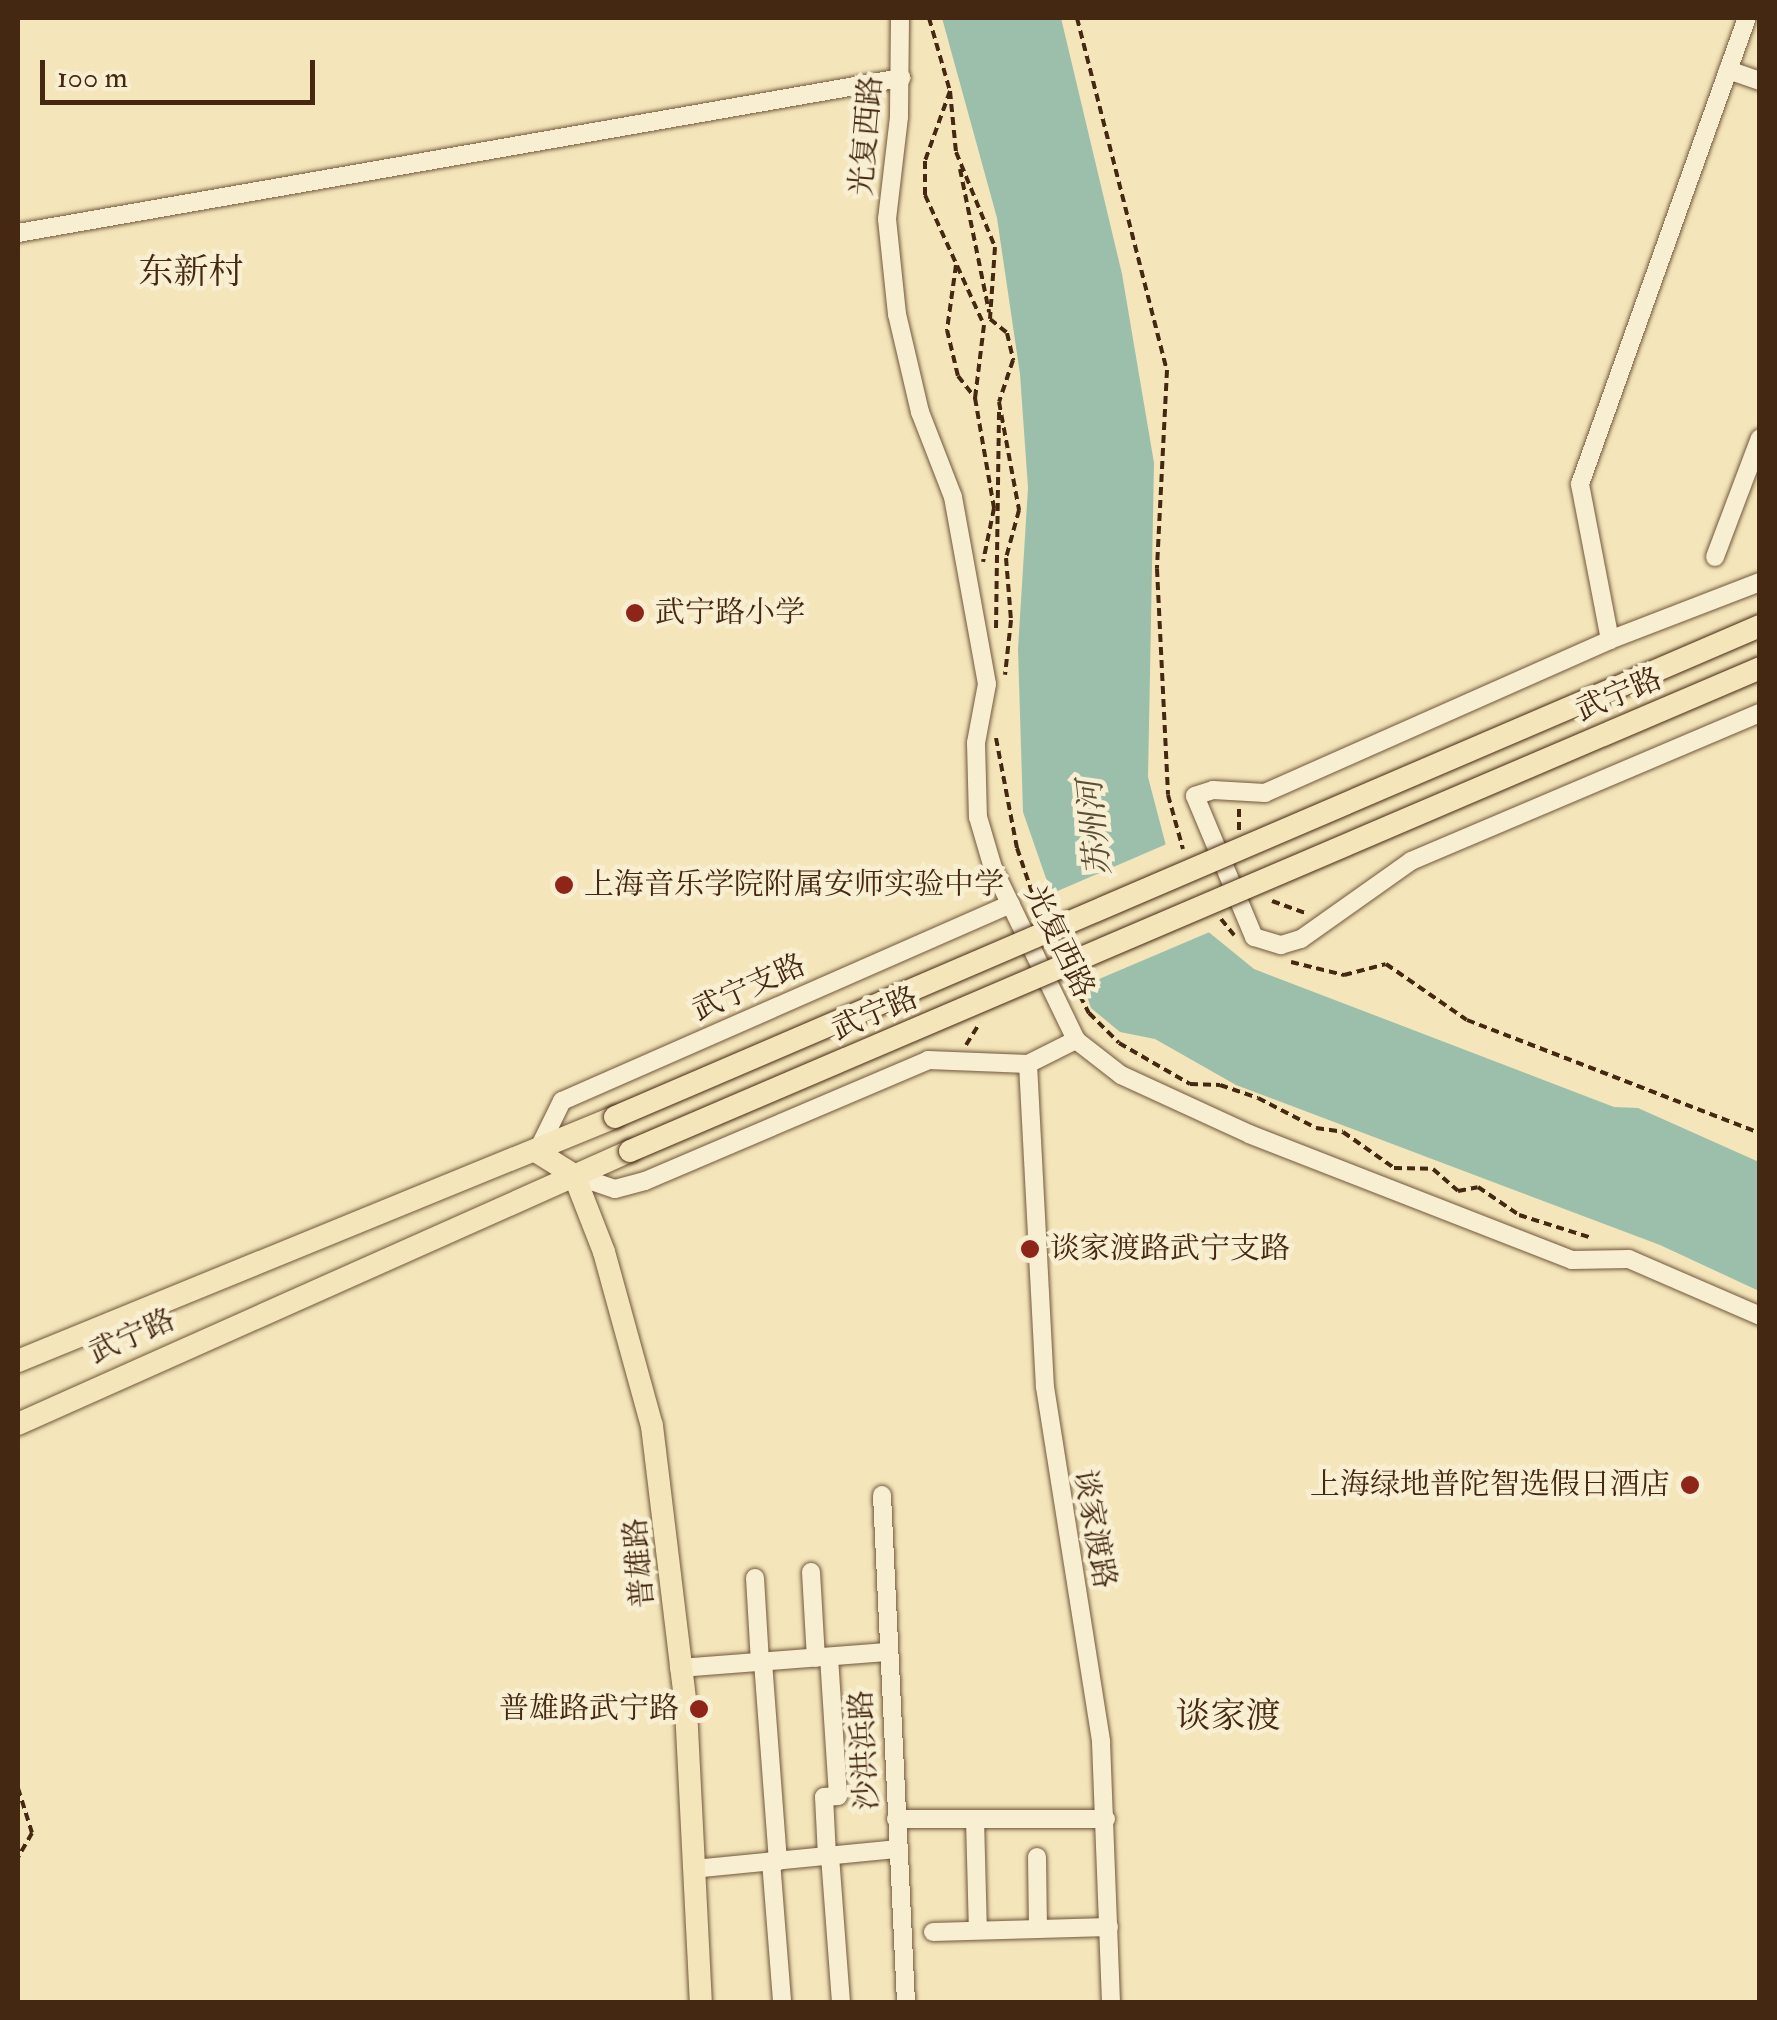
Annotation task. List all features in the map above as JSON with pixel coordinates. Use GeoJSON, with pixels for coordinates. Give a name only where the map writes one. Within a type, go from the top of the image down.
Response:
{"type":"FeatureCollection","features":[{"type":"Feature","properties":{"kind":"main road","name":"武宁路"},"geometry":{"type":"LineString","coordinates":[[18,1362],[537,1152],[1760,626]]}},
{"type":"Feature","properties":{"kind":"main road","name":"武宁路"},"geometry":{"type":"LineString","coordinates":[[18,1424],[574,1175],[1760,668]]}},
{"type":"Feature","properties":{"kind":"main road"},"geometry":{"type":"LineString","coordinates":[[537,1152],[574,1175]]}},
{"type":"Feature","properties":{"kind":"main road","name":"普雄路"},"geometry":{"type":"LineString","coordinates":[[574,1175],[610,1269],[648,1408],[664,1500],[701,2002]]}},
{"type":"Feature","properties":{"kind":"street","name":"光复西路"},"geometry":{"type":"LineString","coordinates":[[900,18],[900,78],[888,219],[898,314],[920,412],[953,497],[987,684],[976,744],[978,817],[1010,904],[1076,1040],[1121,1075],[1267,1141],[1572,1260],[1629,1259],[1760,1316]]}},
{"type":"Feature","properties":{"kind":"street"},"geometry":{"type":"LineString","coordinates":[[1610,640],[1580,484],[1747,18]]}},
{"type":"Feature","properties":{"kind":"street"},"geometry":{"type":"LineString","coordinates":[[1728,70],[1760,80]]}},
{"type":"Feature","properties":{"kind":"street"},"geometry":{"type":"LineString","coordinates":[[18,232],[900,78]]}},
{"type":"Feature","properties":{"kind":"street"},"geometry":{"type":"LineString","coordinates":[[1715,558],[1760,438]]}},
{"type":"Feature","properties":{"kind":"street"},"geometry":{"type":"LineString","coordinates":[[1760,582],[1610,640],[1265,794],[1213,790],[1195,796],[1254,938],[1281,945],[1411,860],[1760,713]]}},
{"type":"Feature","properties":{"kind":"street","name":"武宁支路"},"geometry":{"type":"LineString","coordinates":[[537,1152],[562,1101],[1010,904]]}},
{"type":"Feature","properties":{"kind":"street"},"geometry":{"type":"LineString","coordinates":[[574,1175],[615,1189],[645,1181],[928,1060],[958,1057],[1028,1064],[1076,1040]]}},
{"type":"Feature","properties":{"kind":"street","name":"谈家渡路"},"geometry":{"type":"LineString","coordinates":[[1028,1064],[1045,1387],[1096,1704],[1106,1819],[1111,2002]]}},
{"type":"Feature","properties":{"kind":"street","name":"沙洪浜路"},"geometry":{"type":"LineString","coordinates":[[882,1495],[886,1652],[906,2002]]}},
{"type":"Feature","properties":{"kind":"street"},"geometry":{"type":"LineString","coordinates":[[811,1572],[838,1796],[824,1796],[841,2002]]}},
{"type":"Feature","properties":{"kind":"street"},"geometry":{"type":"LineString","coordinates":[[756,1578],[782,2002]]}},
{"type":"Feature","properties":{"kind":"street"},"geometry":{"type":"LineString","coordinates":[[679,1668],[886,1652]]}},
{"type":"Feature","properties":{"kind":"street"},"geometry":{"type":"LineString","coordinates":[[896,1819],[1106,1819]]}},
{"type":"Feature","properties":{"kind":"street"},"geometry":{"type":"LineString","coordinates":[[975,1819],[978,1930]]}},
{"type":"Feature","properties":{"kind":"street"},"geometry":{"type":"LineString","coordinates":[[693,1868],[898,1849]]}},
{"type":"Feature","properties":{"kind":"street"},"geometry":{"type":"LineString","coordinates":[[1037,1857],[1038,1929]]}},
{"type":"Feature","properties":{"kind":"street"},"geometry":{"type":"LineString","coordinates":[[933,1932],[1109,1927]]}},
{"type":"Feature","properties":{"kind":"path"},"geometry":{"type":"LineString","coordinates":[[929,18],[950,90],[956,152],[990,320],[1007,334],[1013,360],[998,402],[996,632]]}},
{"type":"Feature","properties":{"kind":"path"},"geometry":{"type":"LineString","coordinates":[[1077,18],[1167,370],[1158,570],[1168,795],[1184,851]]}},
{"type":"Feature","properties":{"kind":"path"},"geometry":{"type":"LineString","coordinates":[[950,90],[924,162],[925,195],[984,325],[975,398],[994,508],[994,536],[971,583]]}},
{"type":"Feature","properties":{"kind":"path"},"geometry":{"type":"LineString","coordinates":[[956,152],[995,247],[990,320]]}},
{"type":"Feature","properties":{"kind":"path"},"geometry":{"type":"LineString","coordinates":[[956,265],[948,330],[958,376],[975,398]]}},
{"type":"Feature","properties":{"kind":"path"},"geometry":{"type":"LineString","coordinates":[[998,402],[1019,510],[1006,558],[1011,620],[999,693]]}},
{"type":"Feature","properties":{"kind":"path"},"geometry":{"type":"LineString","coordinates":[[995,727],[1017,848],[1040,915]]}},
{"type":"Feature","properties":{"kind":"path"},"geometry":{"type":"LineString","coordinates":[[1238,835],[1240,794]]}},
{"type":"Feature","properties":{"kind":"path"},"geometry":{"type":"LineString","coordinates":[[1272,900],[1324,920]]}},
{"type":"Feature","properties":{"kind":"path"},"geometry":{"type":"LineString","coordinates":[[1219,915],[1241,939]]}},
{"type":"Feature","properties":{"kind":"path"},"geometry":{"type":"LineString","coordinates":[[1286,961],[1344,976],[1386,964],[1467,1020],[1760,1133]]}},
{"type":"Feature","properties":{"kind":"path"},"geometry":{"type":"LineString","coordinates":[[1072,980],[1089,1013],[1120,1043],[1190,1084],[1220,1084],[1258,1098],[1316,1128],[1343,1132],[1394,1168],[1433,1169],[1458,1191],[1478,1187],[1518,1215],[1592,1238]]}},
{"type":"Feature","properties":{"kind":"path"},"geometry":{"type":"LineString","coordinates":[[958,1057],[981,1020]]}},
{"type":"Feature","properties":{"kind":"path"},"geometry":{"type":"LineString","coordinates":[[18,1788],[32,1833],[18,1857]]}},
{"type":"Feature","properties":{"kind":"water","name":"苏州河"},"geometry":{"type":"Polygon","coordinates":[[[942,18],[1061,18],[1122,274],[1154,463],[1148,777],[1175,880],[1200,925],[1254,969],[1614,1107],[1638,1108],[1759,1162],[1759,1291],[1660,1245],[1236,1085],[1155,1039],[1120,1032],[1091,1008],[1023,812],[1018,649],[1028,488],[1020,374],[997,218],[942,18]]]}},
{"type":"Feature","properties":{"kind":"pier"},"geometry":{"type":"Polygon","coordinates":[[[1169,843],[1192,904],[1212,931],[1078,988],[1046,896],[1169,843]]]}},
{"type":"Feature","properties":{"kind":"place","name":"武宁路小学"},"geometry":{"type":"Point","coordinates":[635,613]}},
{"type":"Feature","properties":{"kind":"place","name":"上海音乐学院附属安师实验中学"},"geometry":{"type":"Point","coordinates":[564,885]}},
{"type":"Feature","properties":{"kind":"place","name":"谈家渡路武宁支路"},"geometry":{"type":"Point","coordinates":[1030,1249]}},
{"type":"Feature","properties":{"kind":"place","name":"上海绿地普陀智选假日酒店"},"geometry":{"type":"Point","coordinates":[1690,1485]}},
{"type":"Feature","properties":{"kind":"place","name":"普雄路武宁路"},"geometry":{"type":"Point","coordinates":[699,1709]}},
{"type":"Feature","properties":{"kind":"district","name":"东新村"},"geometry":{"type":"Point","coordinates":[191,272]}},
{"type":"Feature","properties":{"kind":"district","name":"谈家渡"},"geometry":{"type":"Point","coordinates":[1228,1716]}}]}
